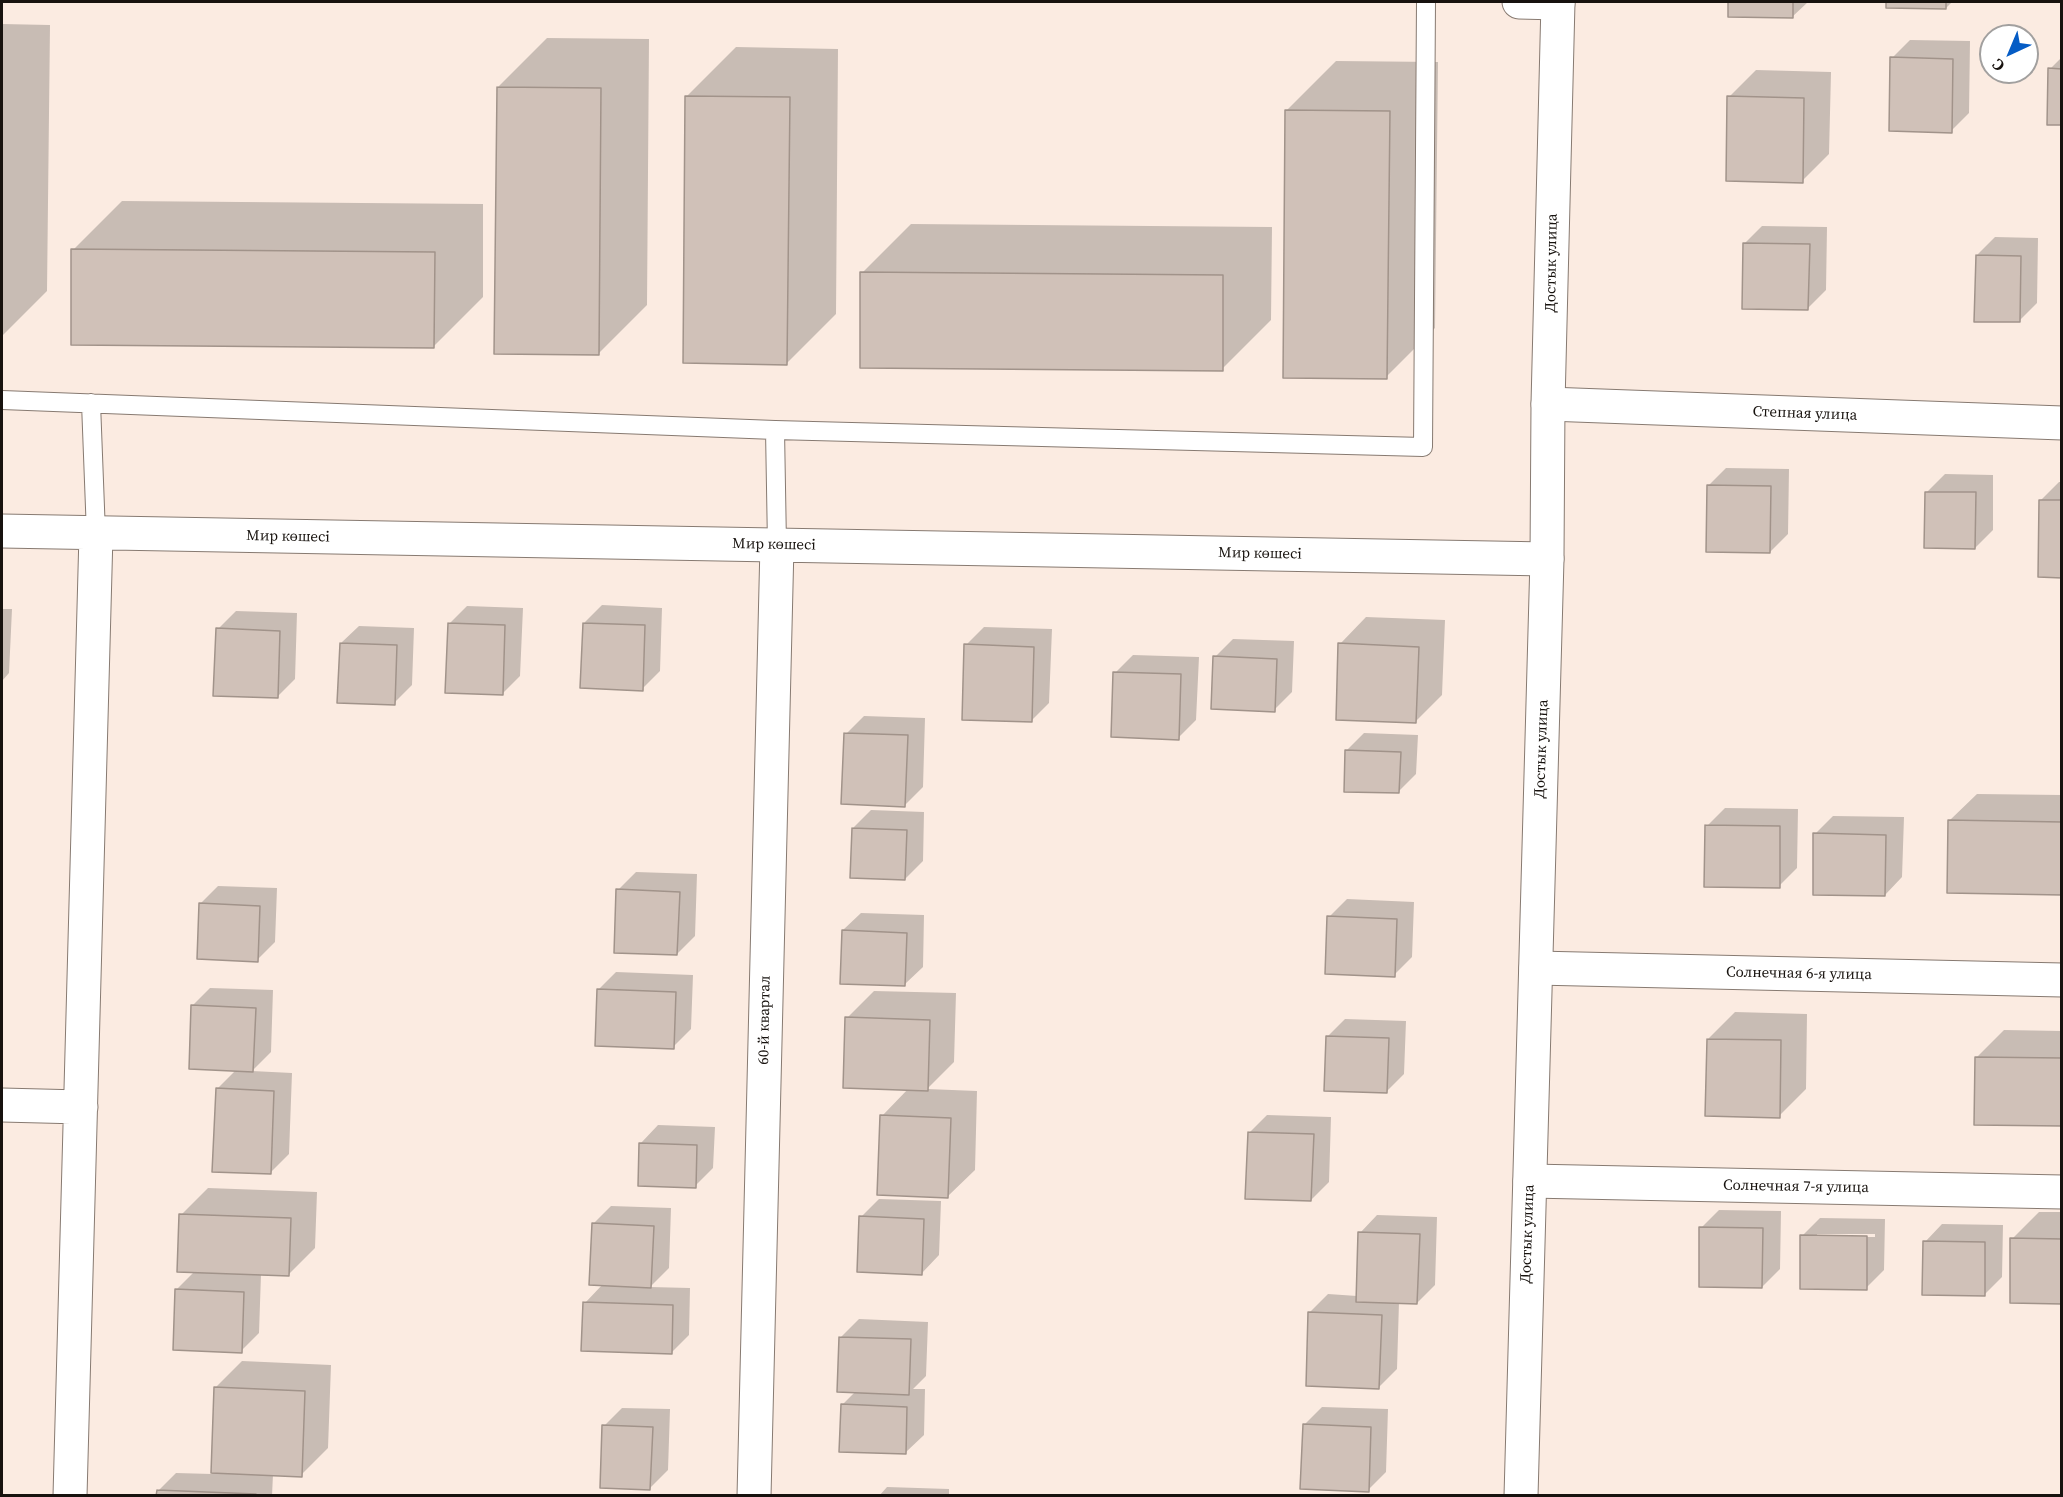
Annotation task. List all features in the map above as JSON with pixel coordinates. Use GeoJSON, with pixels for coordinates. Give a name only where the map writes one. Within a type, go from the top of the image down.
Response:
{"type":"FeatureCollection","features":[{"type":"Feature","properties":{"kind":"street"},"geometry":{"type":"LineString","coordinates":[[1519,2],[1558,2]]}},
{"type":"Feature","properties":{"kind":"street","name":"Достык улица"},"geometry":{"type":"LineString","coordinates":[[1521,1496],[1547,559],[1548,404],[1558,2]]}},
{"type":"Feature","properties":{"kind":"street","name":"Степная улица"},"geometry":{"type":"LineString","coordinates":[[1548,404],[2061,423]]}},
{"type":"Feature","properties":{"kind":"street","name":"Мир көшесі"},"geometry":{"type":"LineString","coordinates":[[2,531],[1547,559]]}},
{"type":"Feature","properties":{"kind":"street"},"geometry":{"type":"LineString","coordinates":[[70,1496],[96,534]]}},
{"type":"Feature","properties":{"kind":"street","name":"60-й квартал"},"geometry":{"type":"LineString","coordinates":[[754,1496],[777,546]]}},
{"type":"Feature","properties":{"kind":"street","name":"Солнечная 6-я улица"},"geometry":{"type":"LineString","coordinates":[[1536,968],[2061,980]]}},
{"type":"Feature","properties":{"kind":"street"},"geometry":{"type":"LineString","coordinates":[[2,1105],[81,1107]]}},
{"type":"Feature","properties":{"kind":"street","name":"Солнечная 7-я улица"},"geometry":{"type":"LineString","coordinates":[[1530,1181],[2061,1192]]}},
{"type":"Feature","properties":{"kind":"lane"},"geometry":{"type":"LineString","coordinates":[[2,400],[775,430],[1423,447],[1426,2]]}},
{"type":"Feature","properties":{"kind":"lane"},"geometry":{"type":"LineString","coordinates":[[91,403],[96,534]]}},
{"type":"Feature","properties":{"kind":"lane"},"geometry":{"type":"LineString","coordinates":[[775,430],[777,546]]}},
{"type":"Feature","properties":{"kind":"building"},"geometry":{"type":"Polygon","coordinates":[[[1728,2],[1793,2],[1793,18],[1728,17],[1728,2]]]}},
{"type":"Feature","properties":{"kind":"building"},"geometry":{"type":"Polygon","coordinates":[[[1886,2],[1946,2],[1946,9],[1886,8],[1886,2]]]}},
{"type":"Feature","properties":{"kind":"building"},"geometry":{"type":"Polygon","coordinates":[[[1890,57],[1953,59],[1952,133],[1889,131],[1890,57]]]}},
{"type":"Feature","properties":{"kind":"building"},"geometry":{"type":"Polygon","coordinates":[[[2048,68],[2062,69],[2062,125],[2047,125],[2048,68]]]}},
{"type":"Feature","properties":{"kind":"building"},"geometry":{"type":"Polygon","coordinates":[[[497,87],[601,88],[599,355],[494,354],[497,87]]]}},
{"type":"Feature","properties":{"kind":"building"},"geometry":{"type":"Polygon","coordinates":[[[685,96],[790,97],[787,365],[683,363],[685,96]]]}},
{"type":"Feature","properties":{"kind":"building"},"geometry":{"type":"Polygon","coordinates":[[[1727,96],[1804,98],[1803,183],[1726,181],[1727,96]]]}},
{"type":"Feature","properties":{"kind":"building"},"geometry":{"type":"Polygon","coordinates":[[[1285,110],[1390,111],[1387,379],[1283,378],[1285,110]]]}},
{"type":"Feature","properties":{"kind":"building"},"geometry":{"type":"Polygon","coordinates":[[[1743,243],[1810,244],[1808,310],[1742,309],[1743,243]]]}},
{"type":"Feature","properties":{"kind":"building"},"geometry":{"type":"Polygon","coordinates":[[[71,249],[435,252],[434,348],[71,345],[71,249]]]}},
{"type":"Feature","properties":{"kind":"building"},"geometry":{"type":"Polygon","coordinates":[[[1976,255],[2021,256],[2020,322],[1974,322],[1976,255]]]}},
{"type":"Feature","properties":{"kind":"building"},"geometry":{"type":"Polygon","coordinates":[[[860,272],[1223,275],[1223,371],[860,368],[860,272]]]}},
{"type":"Feature","properties":{"kind":"building"},"geometry":{"type":"Polygon","coordinates":[[[1707,485],[1771,486],[1770,553],[1706,552],[1707,485]]]}},
{"type":"Feature","properties":{"kind":"building"},"geometry":{"type":"Polygon","coordinates":[[[1925,492],[1976,492],[1975,549],[1924,548],[1925,492]]]}},
{"type":"Feature","properties":{"kind":"building"},"geometry":{"type":"Polygon","coordinates":[[[2039,500],[2062,500],[2062,578],[2038,577],[2039,500]]]}},
{"type":"Feature","properties":{"kind":"building"},"geometry":{"type":"Polygon","coordinates":[[[448,623],[505,625],[503,695],[445,693],[448,623]]]}},
{"type":"Feature","properties":{"kind":"building"},"geometry":{"type":"Polygon","coordinates":[[[583,623],[645,625],[643,691],[580,688],[583,623]]]}},
{"type":"Feature","properties":{"kind":"building"},"geometry":{"type":"Polygon","coordinates":[[[216,628],[280,631],[278,698],[213,696],[216,628]]]}},
{"type":"Feature","properties":{"kind":"building"},"geometry":{"type":"Polygon","coordinates":[[[340,643],[397,645],[395,705],[337,703],[340,643]]]}},
{"type":"Feature","properties":{"kind":"building"},"geometry":{"type":"Polygon","coordinates":[[[1338,643],[1419,647],[1416,723],[1336,720],[1338,643]]]}},
{"type":"Feature","properties":{"kind":"building"},"geometry":{"type":"Polygon","coordinates":[[[964,644],[1034,647],[1032,722],[962,720],[964,644]]]}},
{"type":"Feature","properties":{"kind":"building"},"geometry":{"type":"Polygon","coordinates":[[[1213,656],[1277,659],[1275,712],[1211,709],[1213,656]]]}},
{"type":"Feature","properties":{"kind":"building"},"geometry":{"type":"Polygon","coordinates":[[[1113,672],[1181,674],[1179,740],[1111,737],[1113,672]]]}},
{"type":"Feature","properties":{"kind":"building"},"geometry":{"type":"Polygon","coordinates":[[[844,733],[908,735],[905,807],[841,804],[844,733]]]}},
{"type":"Feature","properties":{"kind":"building"},"geometry":{"type":"Polygon","coordinates":[[[1345,750],[1401,752],[1399,793],[1344,792],[1345,750]]]}},
{"type":"Feature","properties":{"kind":"building"},"geometry":{"type":"Polygon","coordinates":[[[1948,820],[2062,822],[2062,895],[1947,893],[1948,820]]]}},
{"type":"Feature","properties":{"kind":"building"},"geometry":{"type":"Polygon","coordinates":[[[1705,825],[1780,826],[1780,888],[1704,887],[1705,825]]]}},
{"type":"Feature","properties":{"kind":"building"},"geometry":{"type":"Polygon","coordinates":[[[852,828],[907,830],[905,880],[850,878],[852,828]]]}},
{"type":"Feature","properties":{"kind":"building"},"geometry":{"type":"Polygon","coordinates":[[[1813,833],[1886,835],[1885,896],[1813,895],[1813,833]]]}},
{"type":"Feature","properties":{"kind":"building"},"geometry":{"type":"Polygon","coordinates":[[[616,889],[680,892],[677,955],[614,953],[616,889]]]}},
{"type":"Feature","properties":{"kind":"building"},"geometry":{"type":"Polygon","coordinates":[[[199,903],[260,906],[258,962],[197,959],[199,903]]]}},
{"type":"Feature","properties":{"kind":"building"},"geometry":{"type":"Polygon","coordinates":[[[1327,916],[1397,919],[1395,977],[1325,974],[1327,916]]]}},
{"type":"Feature","properties":{"kind":"building"},"geometry":{"type":"Polygon","coordinates":[[[842,930],[907,933],[905,986],[840,984],[842,930]]]}},
{"type":"Feature","properties":{"kind":"building"},"geometry":{"type":"Polygon","coordinates":[[[597,989],[676,992],[674,1049],[595,1046],[597,989]]]}},
{"type":"Feature","properties":{"kind":"building"},"geometry":{"type":"Polygon","coordinates":[[[191,1005],[256,1008],[253,1072],[189,1069],[191,1005]]]}},
{"type":"Feature","properties":{"kind":"building"},"geometry":{"type":"Polygon","coordinates":[[[845,1017],[930,1020],[928,1091],[843,1088],[845,1017]]]}},
{"type":"Feature","properties":{"kind":"building"},"geometry":{"type":"Polygon","coordinates":[[[1326,1036],[1389,1038],[1387,1093],[1324,1091],[1326,1036]]]}},
{"type":"Feature","properties":{"kind":"building"},"geometry":{"type":"Polygon","coordinates":[[[1707,1039],[1781,1040],[1780,1118],[1705,1116],[1707,1039]]]}},
{"type":"Feature","properties":{"kind":"building"},"geometry":{"type":"Polygon","coordinates":[[[1975,1057],[2062,1058],[2062,1126],[1974,1125],[1975,1057]]]}},
{"type":"Feature","properties":{"kind":"building"},"geometry":{"type":"Polygon","coordinates":[[[216,1088],[274,1091],[271,1174],[212,1172],[216,1088]]]}},
{"type":"Feature","properties":{"kind":"building"},"geometry":{"type":"Polygon","coordinates":[[[880,1115],[951,1118],[948,1198],[877,1195],[880,1115]]]}},
{"type":"Feature","properties":{"kind":"building"},"geometry":{"type":"Polygon","coordinates":[[[1248,1132],[1314,1134],[1311,1201],[1245,1199],[1248,1132]]]}},
{"type":"Feature","properties":{"kind":"building"},"geometry":{"type":"Polygon","coordinates":[[[639,1143],[697,1145],[696,1188],[638,1186],[639,1143]]]}},
{"type":"Feature","properties":{"kind":"building"},"geometry":{"type":"Polygon","coordinates":[[[179,1214],[291,1218],[289,1276],[177,1272],[179,1214]]]}},
{"type":"Feature","properties":{"kind":"building"},"geometry":{"type":"Polygon","coordinates":[[[859,1216],[924,1219],[922,1275],[857,1272],[859,1216]]]}},
{"type":"Feature","properties":{"kind":"building"},"geometry":{"type":"Polygon","coordinates":[[[592,1223],[654,1226],[651,1288],[589,1285],[592,1223]]]}},
{"type":"Feature","properties":{"kind":"building"},"geometry":{"type":"Polygon","coordinates":[[[1699,1227],[1763,1228],[1762,1288],[1699,1287],[1699,1227]]]}},
{"type":"Feature","properties":{"kind":"building"},"geometry":{"type":"Polygon","coordinates":[[[1358,1232],[1420,1234],[1417,1304],[1356,1302],[1358,1232]]]}},
{"type":"Feature","properties":{"kind":"building"},"geometry":{"type":"Polygon","coordinates":[[[1800,1235],[1867,1236],[1867,1290],[1800,1289],[1800,1235]]]}},
{"type":"Feature","properties":{"kind":"building"},"geometry":{"type":"Polygon","coordinates":[[[2010,1238],[2062,1239],[2062,1304],[2010,1303],[2010,1238]]]}},
{"type":"Feature","properties":{"kind":"building"},"geometry":{"type":"Polygon","coordinates":[[[1923,1241],[1985,1242],[1985,1296],[1922,1295],[1923,1241]]]}},
{"type":"Feature","properties":{"kind":"building"},"geometry":{"type":"Polygon","coordinates":[[[175,1289],[244,1292],[242,1353],[173,1350],[175,1289]]]}},
{"type":"Feature","properties":{"kind":"building"},"geometry":{"type":"Polygon","coordinates":[[[583,1302],[673,1305],[672,1354],[581,1351],[583,1302]]]}},
{"type":"Feature","properties":{"kind":"building"},"geometry":{"type":"Polygon","coordinates":[[[1308,1312],[1382,1315],[1379,1389],[1306,1386],[1308,1312]]]}},
{"type":"Feature","properties":{"kind":"building"},"geometry":{"type":"Polygon","coordinates":[[[839,1337],[911,1339],[909,1395],[837,1392],[839,1337]]]}},
{"type":"Feature","properties":{"kind":"building"},"geometry":{"type":"Polygon","coordinates":[[[214,1387],[305,1391],[302,1477],[211,1473],[214,1387]]]}},
{"type":"Feature","properties":{"kind":"building"},"geometry":{"type":"Polygon","coordinates":[[[841,1404],[907,1407],[906,1454],[839,1452],[841,1404]]]}},
{"type":"Feature","properties":{"kind":"building"},"geometry":{"type":"Polygon","coordinates":[[[1303,1424],[1371,1427],[1369,1492],[1300,1489],[1303,1424]]]}},
{"type":"Feature","properties":{"kind":"building"},"geometry":{"type":"Polygon","coordinates":[[[602,1425],[653,1427],[650,1490],[600,1488],[602,1425]]]}},
{"type":"Feature","properties":{"kind":"building"},"geometry":{"type":"Polygon","coordinates":[[[157,1490],[256,1494],[256,1496],[156,1496],[157,1490]]]}}]}
